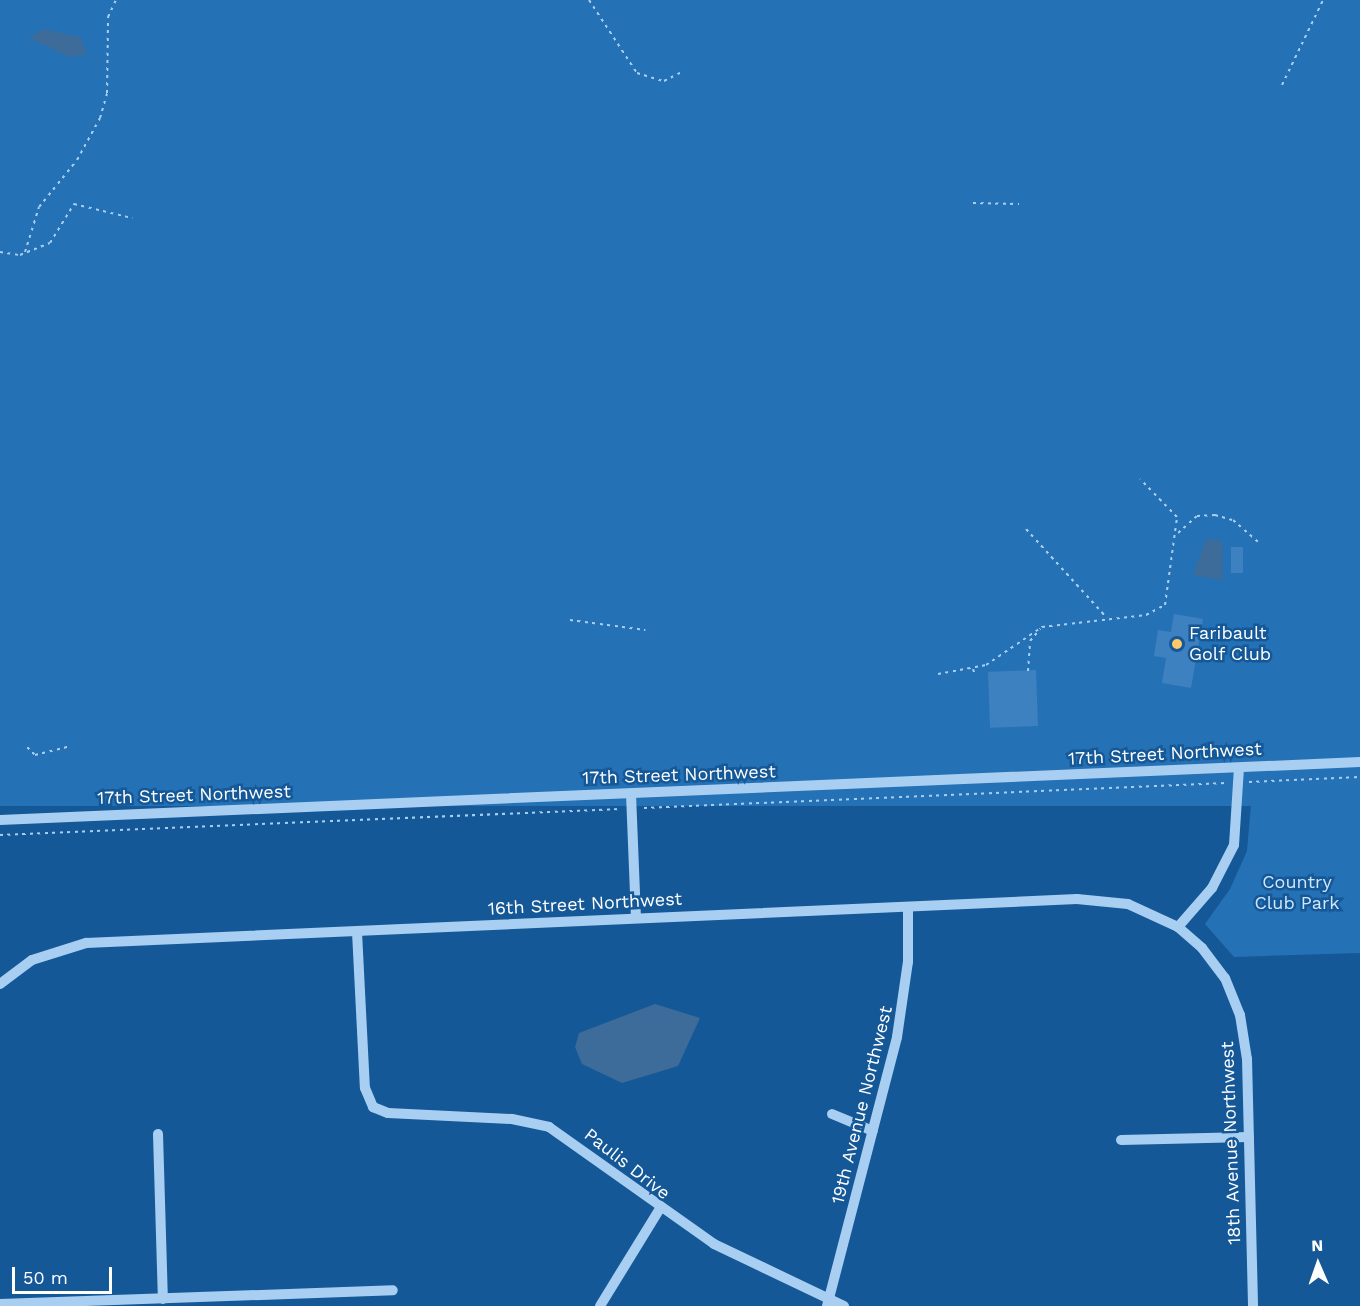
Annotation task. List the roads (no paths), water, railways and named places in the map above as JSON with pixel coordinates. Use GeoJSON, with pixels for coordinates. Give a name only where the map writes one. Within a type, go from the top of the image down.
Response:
{"type":"FeatureCollection","features":[{"type":"Feature","properties":{"kind":"street","name":"17th Street Northwest"},"geometry":{"type":"LineString","coordinates":[[0,820],[1360,762]]}},
{"type":"Feature","properties":{"kind":"street"},"geometry":{"type":"LineString","coordinates":[[1178,927],[1227,863],[1239,822],[1239,768]]}},
{"type":"Feature","properties":{"kind":"street"},"geometry":{"type":"LineString","coordinates":[[631,794],[636,917]]}},
{"type":"Feature","properties":{"kind":"street","name":"16th Street Northwest"},"geometry":{"type":"LineString","coordinates":[[0,984],[32,960],[86,943],[357,932],[636,917],[1104,900],[1138,908],[1178,927]]}},
{"type":"Feature","properties":{"kind":"street","name":"19th Avenue Northwest"},"geometry":{"type":"LineString","coordinates":[[828,1304],[904,1004],[908,908]]}},
{"type":"Feature","properties":{"kind":"street","name":"18th Avenue Northwest"},"geometry":{"type":"LineString","coordinates":[[1178,927],[1215,962],[1235,999],[1245,1041],[1253,1306]]}},
{"type":"Feature","properties":{"kind":"street","name":"Paulis Drive"},"geometry":{"type":"LineString","coordinates":[[357,932],[365,1088],[373,1107],[388,1113],[512,1119],[549,1127],[659,1210],[828,1304],[844,1306]]}},
{"type":"Feature","properties":{"kind":"street"},"geometry":{"type":"LineString","coordinates":[[832,1114],[873,1131]]}},
{"type":"Feature","properties":{"kind":"street"},"geometry":{"type":"LineString","coordinates":[[158,1134],[164,1299]]}},
{"type":"Feature","properties":{"kind":"street"},"geometry":{"type":"LineString","coordinates":[[1121,1140],[1249,1137]]}},
{"type":"Feature","properties":{"kind":"street"},"geometry":{"type":"LineString","coordinates":[[600,1306],[659,1210]]}},
{"type":"Feature","properties":{"kind":"street"},"geometry":{"type":"LineString","coordinates":[[0,1304],[393,1290]]}},
{"type":"Feature","properties":{"kind":"street"},"geometry":{"type":"LineString","coordinates":[[291,1294],[292,1306]]}},
{"type":"Feature","properties":{"kind":"place","name":"Faribault Golf Club"},"geometry":{"type":"Point","coordinates":[1177,644]}},
{"type":"Feature","properties":{"kind":"park label","name":"Country Club Park"},"geometry":{"type":"Point","coordinates":[1297,893]}}]}
